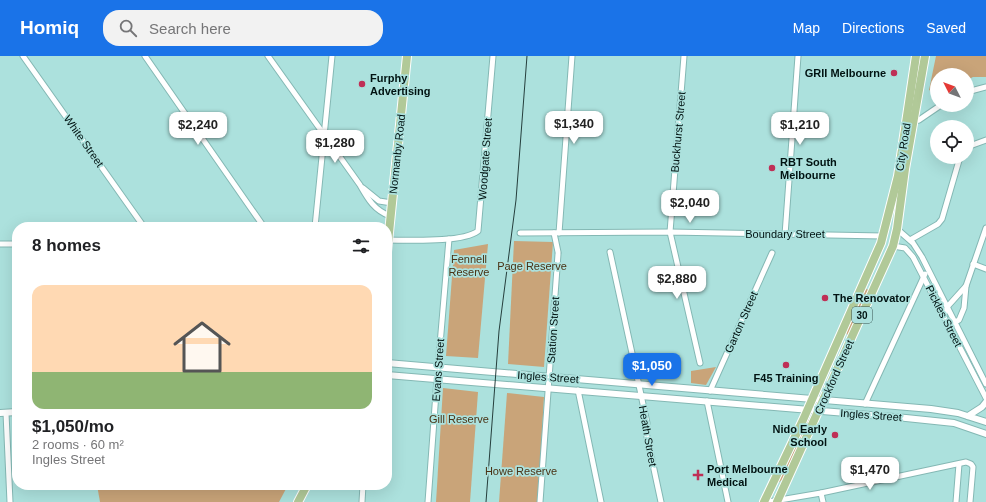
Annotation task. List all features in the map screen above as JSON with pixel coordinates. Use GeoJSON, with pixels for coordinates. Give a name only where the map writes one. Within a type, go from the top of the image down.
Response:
{"type":"FeatureCollection","features":[{"type":"Feature","properties":{"kind":"main road","name":"Normanby Road"},"geometry":{"type":"LineString","coordinates":[[390,222],[407,56]]}},
{"type":"Feature","properties":{"kind":"main road","name":"City Road"},"geometry":{"type":"LineString","coordinates":[[897,229],[910,122],[916,56]]}},
{"type":"Feature","properties":{"kind":"main road","name":"City Road"},"geometry":{"type":"LineString","coordinates":[[883,236],[925,56]]}},
{"type":"Feature","properties":{"kind":"main road","name":"Crockford Street"},"geometry":{"type":"LineString","coordinates":[[777,501],[876,286],[893,246],[897,229]]}},
{"type":"Feature","properties":{"kind":"main road","name":"Crockford Street"},"geometry":{"type":"LineString","coordinates":[[764,502],[807,411],[865,281],[883,236]]}},
{"type":"Feature","properties":{"kind":"main road"},"geometry":{"type":"LineString","coordinates":[[883,236],[888,237],[893,246]]}},
{"type":"Feature","properties":{"kind":"main road"},"geometry":{"type":"LineString","coordinates":[[865,281],[876,286]]}},
{"type":"Feature","properties":{"kind":"main road"},"geometry":{"type":"LineString","coordinates":[[840,337],[849,342]]}},
{"type":"Feature","properties":{"kind":"main road"},"geometry":{"type":"LineString","coordinates":[[298,502],[304,490]]}},
{"type":"Feature","properties":{"kind":"street","name":"White Street"},"geometry":{"type":"LineString","coordinates":[[23,56],[140,222]]}},
{"type":"Feature","properties":{"kind":"street"},"geometry":{"type":"LineString","coordinates":[[145,56],[261,222]]}},
{"type":"Feature","properties":{"kind":"street"},"geometry":{"type":"LineString","coordinates":[[268,56],[360,185],[373,206],[380,212],[390,216]]}},
{"type":"Feature","properties":{"kind":"street"},"geometry":{"type":"LineString","coordinates":[[315,222],[323,134],[332,56]]}},
{"type":"Feature","properties":{"kind":"street","name":"Woodgate Street"},"geometry":{"type":"LineString","coordinates":[[449,239],[476,233],[479,228],[493,56]]}},
{"type":"Feature","properties":{"kind":"street","name":"Station Street"},"geometry":{"type":"LineString","coordinates":[[540,502],[558,253],[557,233],[572,56]]}},
{"type":"Feature","properties":{"kind":"street","name":"Buckhurst Street"},"geometry":{"type":"LineString","coordinates":[[684,56],[670,232],[700,363]]}},
{"type":"Feature","properties":{"kind":"street"},"geometry":{"type":"LineString","coordinates":[[785,235],[798,56]]}},
{"type":"Feature","properties":{"kind":"street"},"geometry":{"type":"LineString","coordinates":[[974,90],[986,87]]}},
{"type":"Feature","properties":{"kind":"street"},"geometry":{"type":"LineString","coordinates":[[910,122],[919,120],[931,112]]}},
{"type":"Feature","properties":{"kind":"street"},"geometry":{"type":"LineString","coordinates":[[974,144],[986,140]]}},
{"type":"Feature","properties":{"kind":"street"},"geometry":{"type":"LineString","coordinates":[[910,240],[938,224],[942,219],[958,164]]}},
{"type":"Feature","properties":{"kind":"street"},"geometry":{"type":"LineString","coordinates":[[360,185],[379,201],[392,203]]}},
{"type":"Feature","properties":{"kind":"street"},"geometry":{"type":"LineString","coordinates":[[949,325],[956,322],[960,318],[964,308],[966,286],[986,228]]}},
{"type":"Feature","properties":{"kind":"street","name":"Pickles Street"},"geometry":{"type":"LineString","coordinates":[[897,229],[910,240],[929,271],[948,306],[986,384]]}},
{"type":"Feature","properties":{"kind":"street","name":"Boundary Street"},"geometry":{"type":"LineString","coordinates":[[520,233],[670,232],[883,236]]}},
{"type":"Feature","properties":{"kind":"street"},"geometry":{"type":"LineString","coordinates":[[392,240],[449,239]]}},
{"type":"Feature","properties":{"kind":"street","name":"Evans Street"},"geometry":{"type":"LineString","coordinates":[[428,502],[449,239]]}},
{"type":"Feature","properties":{"kind":"street"},"geometry":{"type":"LineString","coordinates":[[0,244],[12,244]]}},
{"type":"Feature","properties":{"kind":"street","name":"Pickles Street"},"geometry":{"type":"LineString","coordinates":[[893,246],[908,250],[944,314],[986,398]]}},
{"type":"Feature","properties":{"kind":"street","name":"Heath Street"},"geometry":{"type":"LineString","coordinates":[[610,252],[639,384],[661,502]]}},
{"type":"Feature","properties":{"kind":"street","name":"Garton Street"},"geometry":{"type":"LineString","coordinates":[[710,391],[772,253]]}},
{"type":"Feature","properties":{"kind":"street"},"geometry":{"type":"LineString","coordinates":[[973,264],[986,269]]}},
{"type":"Feature","properties":{"kind":"street"},"geometry":{"type":"LineString","coordinates":[[865,404],[923,275],[929,271]]}},
{"type":"Feature","properties":{"kind":"street"},"geometry":{"type":"LineString","coordinates":[[944,314],[948,306],[966,286]]}},
{"type":"Feature","properties":{"kind":"street","name":"Ingles Street"},"geometry":{"type":"LineString","coordinates":[[392,363],[942,411],[968,416],[986,422]]}},
{"type":"Feature","properties":{"kind":"street","name":"Ingles Street"},"geometry":{"type":"LineString","coordinates":[[392,375],[548,387],[818,412],[906,418],[958,424],[986,434]]}},
{"type":"Feature","properties":{"kind":"street"},"geometry":{"type":"LineString","coordinates":[[578,390],[601,502]]}},
{"type":"Feature","properties":{"kind":"street"},"geometry":{"type":"LineString","coordinates":[[710,391],[707,401],[728,502]]}},
{"type":"Feature","properties":{"kind":"street"},"geometry":{"type":"LineString","coordinates":[[968,416],[982,407],[986,402]]}},
{"type":"Feature","properties":{"kind":"street"},"geometry":{"type":"LineString","coordinates":[[906,418],[907,408]]}},
{"type":"Feature","properties":{"kind":"street"},"geometry":{"type":"LineString","coordinates":[[3,413],[10,502]]}},
{"type":"Feature","properties":{"kind":"street"},"geometry":{"type":"LineString","coordinates":[[768,502],[821,493],[966,462],[971,464],[973,470],[970,502]]}},
{"type":"Feature","properties":{"kind":"street"},"geometry":{"type":"LineString","coordinates":[[956,502],[959,464]]}},
{"type":"Feature","properties":{"kind":"street"},"geometry":{"type":"LineString","coordinates":[[362,502],[363,490]]}},
{"type":"Feature","properties":{"kind":"street"},"geometry":{"type":"LineString","coordinates":[[821,493],[823,502]]}},
{"type":"Feature","properties":{"kind":"green space"},"geometry":{"type":"Polygon","coordinates":[[[936,56],[986,56],[986,77],[974,77],[974,68],[934,68],[936,56]]]}},
{"type":"Feature","properties":{"kind":"green space","name":"Page Reserve"},"geometry":{"type":"Polygon","coordinates":[[[514,241],[553,242],[544,367],[508,364],[514,241]]]}},
{"type":"Feature","properties":{"kind":"green space","name":"Fennell Reserve"},"geometry":{"type":"Polygon","coordinates":[[[488,244],[478,358],[446,356],[454,250],[488,244]]]}},
{"type":"Feature","properties":{"kind":"green space"},"geometry":{"type":"Polygon","coordinates":[[[866,289],[869,290],[849,334],[847,335],[846,332],[866,289]]]}},
{"type":"Feature","properties":{"kind":"green space"},"geometry":{"type":"Polygon","coordinates":[[[716,367],[706,385],[691,383],[691,371],[716,367]]]}},
{"type":"Feature","properties":{"kind":"green space","name":"Gill Reserve"},"geometry":{"type":"Polygon","coordinates":[[[443,388],[478,392],[470,502],[436,502],[443,388]]]}},
{"type":"Feature","properties":{"kind":"green space","name":"Howe Reserve"},"geometry":{"type":"Polygon","coordinates":[[[507,393],[544,397],[538,502],[499,502],[507,393]]]}},
{"type":"Feature","properties":{"kind":"green space"},"geometry":{"type":"Polygon","coordinates":[[[809,419],[811,419],[787,472],[783,479],[778,483],[809,419]]]}},
{"type":"Feature","properties":{"kind":"green space"},"geometry":{"type":"Polygon","coordinates":[[[98,490],[285,490],[279,502],[100,502],[98,490]]]}},
{"type":"Feature","properties":{"kind":"tram line"},"geometry":{"type":"LineString","coordinates":[[486,502],[499,331],[516,200],[527,56]]}},
{"type":"Feature","properties":{"kind":"place","name":"GRII Melbourne"},"geometry":{"type":"Point","coordinates":[894,73]}},
{"type":"Feature","properties":{"kind":"place","name":"Furphy Advertising"},"geometry":{"type":"Point","coordinates":[362,84]}},
{"type":"Feature","properties":{"kind":"place","name":"RBT South Melbourne"},"geometry":{"type":"Point","coordinates":[772,168]}},
{"type":"Feature","properties":{"kind":"place","name":"The Renovator"},"geometry":{"type":"Point","coordinates":[825,298]}},
{"type":"Feature","properties":{"kind":"place","name":"F45 Training"},"geometry":{"type":"Point","coordinates":[786,365]}},
{"type":"Feature","properties":{"kind":"place","name":"Nido Early School"},"geometry":{"type":"Point","coordinates":[835,435]}},
{"type":"Feature","properties":{"kind":"place","name":"Port Melbourne Medical"},"geometry":{"type":"Point","coordinates":[698,475]}}]}
